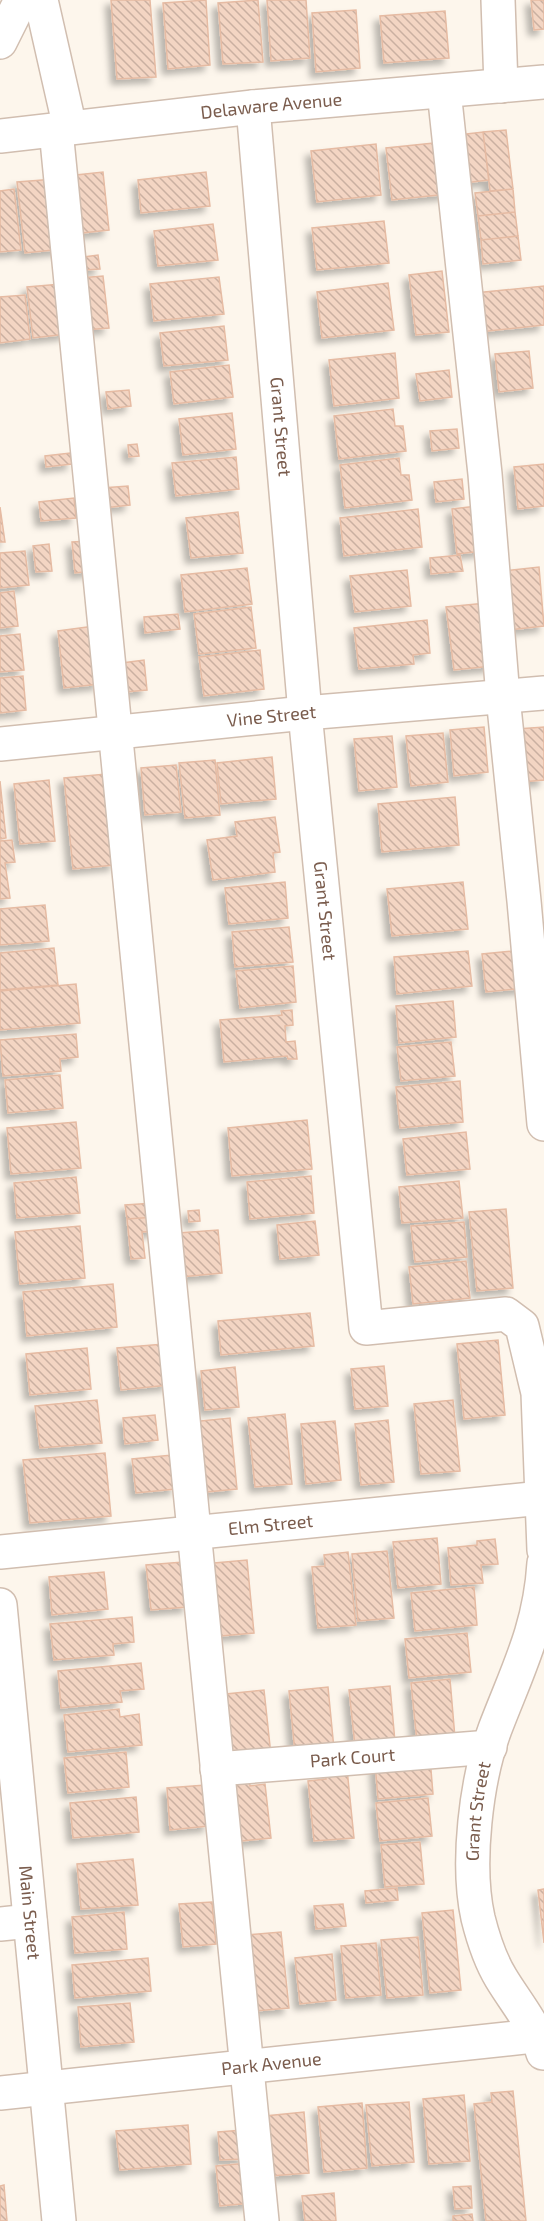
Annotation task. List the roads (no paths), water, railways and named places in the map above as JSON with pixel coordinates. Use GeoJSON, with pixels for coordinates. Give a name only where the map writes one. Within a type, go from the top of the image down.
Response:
{"type":"FeatureCollection","features":[{"type":"Feature","properties":{"kind":"street"},"geometry":{"type":"LineString","coordinates":[[0,42],[21,0]]}},
{"type":"Feature","properties":{"kind":"street"},"geometry":{"type":"LineString","coordinates":[[41,0],[63,129],[116,732],[262,2221]]}},
{"type":"Feature","properties":{"kind":"street"},"geometry":{"type":"LineString","coordinates":[[498,0],[501,86]]}},
{"type":"Feature","properties":{"kind":"street","name":"Delaware Avenue"},"geometry":{"type":"LineString","coordinates":[[0,136],[253,107],[544,82]]}},
{"type":"Feature","properties":{"kind":"street"},"geometry":{"type":"LineString","coordinates":[[444,91],[485,474],[503,697],[544,1124]]}},
{"type":"Feature","properties":{"kind":"street","name":"Grant Street"},"geometry":{"type":"LineString","coordinates":[[253,107],[305,713],[366,1328],[506,1314],[522,1326],[542,1384],[544,1550]]}},
{"type":"Feature","properties":{"kind":"street","name":"Vine Street"},"geometry":{"type":"LineString","coordinates":[[0,744],[305,713],[544,693]]}},
{"type":"Feature","properties":{"kind":"street","name":"Elm Street"},"geometry":{"type":"LineString","coordinates":[[0,1552],[542,1498]]}},
{"type":"Feature","properties":{"kind":"street","name":"Grant Street"},"geometry":{"type":"LineString","coordinates":[[542,2042],[499,1976],[487,1950],[475,1902],[472,1872],[473,1842],[484,1767],[534,1627],[542,1593],[544,1563]]}},
{"type":"Feature","properties":{"kind":"street","name":"Main Street"},"geometry":{"type":"LineString","coordinates":[[0,1605],[15,1923],[45,2089],[59,2221]]}},
{"type":"Feature","properties":{"kind":"street","name":"Park Court"},"geometry":{"type":"LineString","coordinates":[[217,1769],[490,1747]]}},
{"type":"Feature","properties":{"kind":"street","name":"Park Avenue"},"geometry":{"type":"LineString","coordinates":[[0,2093],[248,2067],[542,2042]]}}]}
